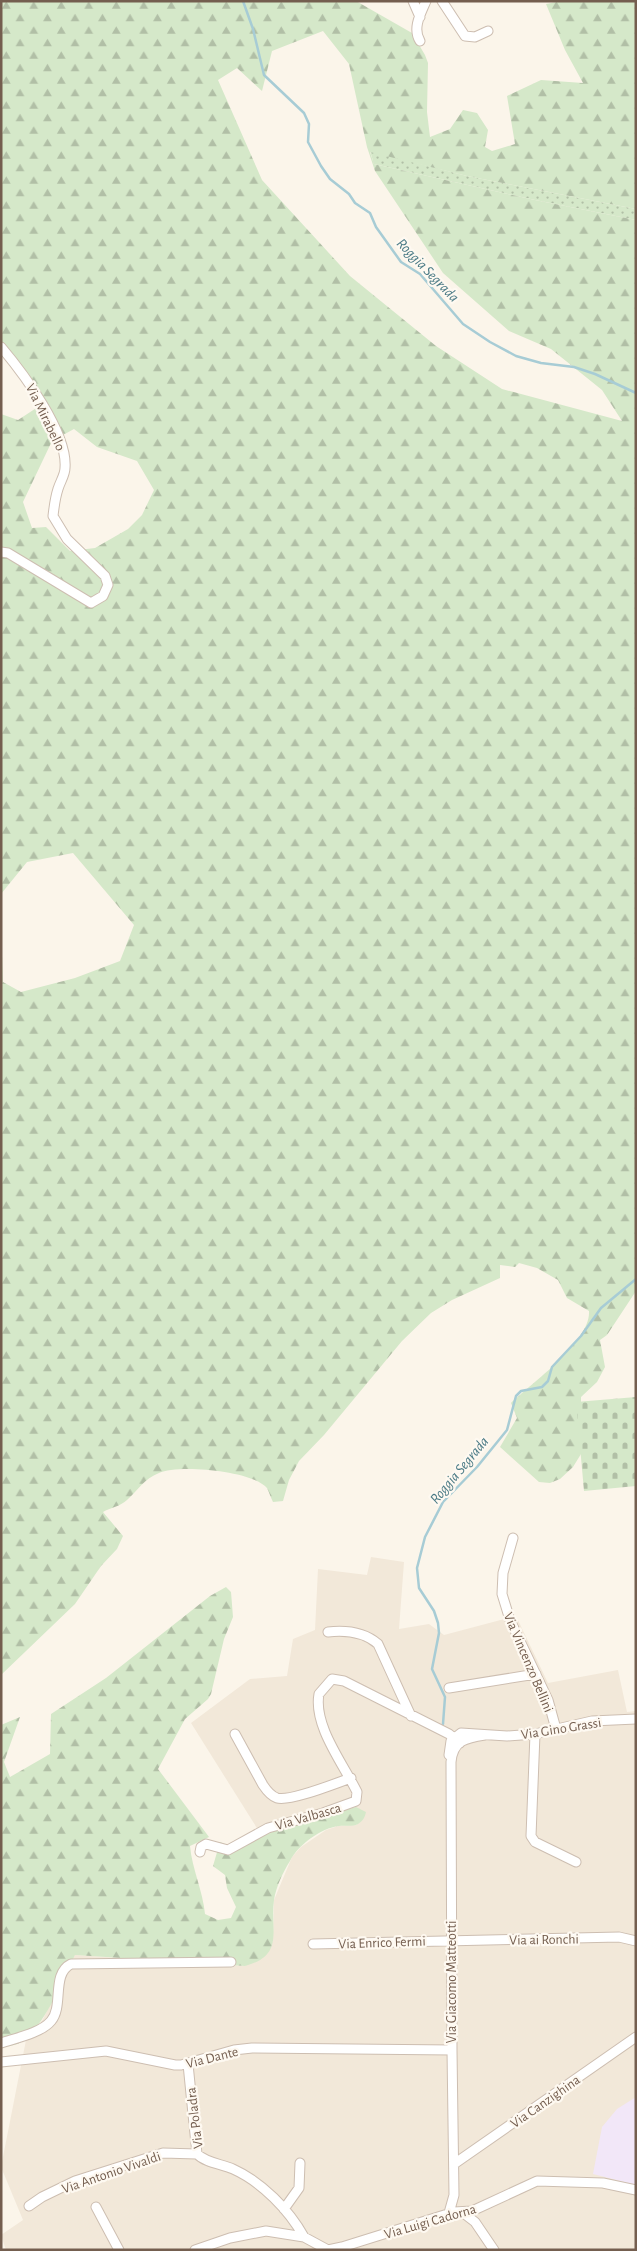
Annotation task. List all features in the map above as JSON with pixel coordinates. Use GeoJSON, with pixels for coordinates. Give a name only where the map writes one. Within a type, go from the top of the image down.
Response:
{"type":"FeatureCollection","features":[{"type":"Feature","properties":{"kind":"street"},"geometry":{"type":"LineString","coordinates":[[413,1],[420,17]]}},
{"type":"Feature","properties":{"kind":"street"},"geometry":{"type":"LineString","coordinates":[[420,41],[416,33],[426,1]]}},
{"type":"Feature","properties":{"kind":"street"},"geometry":{"type":"LineString","coordinates":[[442,1],[465,36],[474,36],[488,31]]}},
{"type":"Feature","properties":{"kind":"street","name":"Via Mirabello"},"geometry":{"type":"LineString","coordinates":[[1,346],[27,378],[57,434],[65,455],[65,469],[57,492],[53,516],[67,539],[105,576],[108,585],[103,596],[91,603],[8,553],[1,552]]}},
{"type":"Feature","properties":{"kind":"street","name":"Via Vincenzo Bellini"},"geometry":{"type":"LineString","coordinates":[[513,1538],[503,1573],[502,1594],[510,1620],[548,1700],[556,1728]]}},
{"type":"Feature","properties":{"kind":"street"},"geometry":{"type":"LineString","coordinates":[[328,1632],[353,1632],[369,1637],[378,1644],[411,1716]]}},
{"type":"Feature","properties":{"kind":"street"},"geometry":{"type":"LineString","coordinates":[[450,1688],[536,1674]]}},
{"type":"Feature","properties":{"kind":"street","name":"Via Valbasca"},"geometry":{"type":"LineString","coordinates":[[200,1852],[200,1848],[206,1844],[226,1850],[232,1849],[268,1828],[354,1802],[358,1794],[322,1724],[318,1698],[320,1691],[329,1681],[335,1678],[457,1740]]}},
{"type":"Feature","properties":{"kind":"street","name":"Via Gino Grassi"},"geometry":{"type":"LineString","coordinates":[[457,1740],[486,1735],[535,1734],[592,1721],[636,1719]]}},
{"type":"Feature","properties":{"kind":"street"},"geometry":{"type":"LineString","coordinates":[[235,1734],[267,1792],[276,1798],[290,1798],[351,1778]]}},
{"type":"Feature","properties":{"kind":"street"},"geometry":{"type":"LineString","coordinates":[[535,1734],[531,1836],[536,1842],[576,1862]]}},
{"type":"Feature","properties":{"kind":"street","name":"Via Giacomo Matteotti"},"geometry":{"type":"LineString","coordinates":[[449,2213],[454,2201],[451,1762],[457,1740]]}},
{"type":"Feature","properties":{"kind":"street","name":"Via ai Ronchi"},"geometry":{"type":"LineString","coordinates":[[451,1940],[619,1937],[636,1941]]}},
{"type":"Feature","properties":{"kind":"street","name":"Via Enrico Fermi"},"geometry":{"type":"LineString","coordinates":[[313,1944],[451,1940]]}},
{"type":"Feature","properties":{"kind":"street"},"geometry":{"type":"LineString","coordinates":[[1,2044],[50,2023],[56,2012],[59,1985],[63,1971],[72,1964],[231,1962]]}},
{"type":"Feature","properties":{"kind":"street","name":"Via Canzighina"},"geometry":{"type":"LineString","coordinates":[[454,2164],[636,2037]]}},
{"type":"Feature","properties":{"kind":"street","name":"Via Dante"},"geometry":{"type":"LineString","coordinates":[[2,2061],[106,2051],[174,2065],[188,2064],[234,2050],[252,2048],[452,2050]]}},
{"type":"Feature","properties":{"kind":"street","name":"Via Poladra"},"geometry":{"type":"LineString","coordinates":[[188,2064],[197,2154],[202,2158],[241,2173],[284,2209],[304,2236]]}},
{"type":"Feature","properties":{"kind":"street","name":"Via Antonio Vivaldi"},"geometry":{"type":"LineString","coordinates":[[30,2206],[75,2181],[163,2153],[197,2154]]}},
{"type":"Feature","properties":{"kind":"street"},"geometry":{"type":"LineString","coordinates":[[284,2209],[300,2188],[300,2163]]}},
{"type":"Feature","properties":{"kind":"street","name":"Via Luigi Cadorna"},"geometry":{"type":"LineString","coordinates":[[341,2248],[449,2213],[472,2212],[537,2181],[603,2183],[636,2190]]}},
{"type":"Feature","properties":{"kind":"street"},"geometry":{"type":"LineString","coordinates":[[454,2201],[475,2222],[494,2250]]}},
{"type":"Feature","properties":{"kind":"street"},"geometry":{"type":"LineString","coordinates":[[96,2207],[119,2250]]}},
{"type":"Feature","properties":{"kind":"street"},"geometry":{"type":"LineString","coordinates":[[195,2250],[230,2238],[266,2231],[304,2236],[323,2248],[334,2250],[341,2248]]}},
{"type":"Feature","properties":{"kind":"shaded area"},"geometry":{"type":"Polygon","coordinates":[[[371,1557],[404,1562],[399,1629],[429,1624],[444,1635],[516,1616],[548,1683],[618,1670],[627,1712],[636,1711],[636,2250],[6,2250],[1,2235],[23,2220],[1,2167],[26,2040],[43,2019],[75,1955],[245,1966],[273,1941],[274,1900],[292,1857],[301,1847],[326,1830],[338,1826],[357,1825],[355,1807],[260,1833],[191,1723],[250,1679],[287,1676],[293,1639],[315,1630],[318,1569],[367,1575],[371,1557]]]}},
{"type":"Feature","properties":{"kind":"shaded area"},"geometry":{"type":"Polygon","coordinates":[[[636,2097],[636,2185],[593,2174],[602,2127],[617,2109],[636,2097]]]}},
{"type":"Feature","properties":{"kind":"green space"},"geometry":{"type":"Polygon","coordinates":[[[1,1],[356,1],[412,33],[425,55],[428,63],[427,112],[430,137],[450,129],[463,110],[477,113],[488,130],[485,147],[492,151],[515,144],[507,96],[541,80],[583,83],[565,50],[546,4],[562,1],[636,1],[636,209],[467,176],[370,152],[374,164],[535,200],[636,220],[636,1291],[607,1335],[600,1340],[605,1367],[597,1382],[581,1397],[581,1454],[573,1467],[560,1479],[550,1483],[539,1482],[500,1447],[517,1418],[511,1403],[571,1348],[587,1323],[589,1311],[567,1298],[558,1280],[537,1268],[519,1263],[515,1267],[500,1265],[500,1278],[452,1300],[431,1313],[402,1341],[324,1435],[299,1461],[289,1480],[283,1501],[273,1502],[267,1488],[247,1477],[232,1473],[182,1469],[169,1470],[154,1475],[125,1502],[103,1512],[123,1536],[117,1549],[101,1566],[75,1604],[1,1675],[1,929],[3,982],[21,992],[75,978],[120,961],[134,925],[73,853],[27,862],[1,894],[1,414],[18,420],[44,403],[1,347],[1,1]],[[323,31],[272,51],[262,91],[237,68],[218,80],[262,180],[350,276],[436,346],[502,389],[622,421],[602,390],[551,349],[509,331],[443,273],[375,171],[367,147],[349,64],[323,31]],[[74,429],[52,441],[23,502],[32,528],[46,527],[70,551],[95,548],[128,529],[142,515],[154,490],[137,461],[97,447],[74,429]]]}},
{"type":"Feature","properties":{"kind":"green space"},"geometry":{"type":"Polygon","coordinates":[[[370,151],[467,176],[636,209],[636,220],[535,200],[374,164],[370,151]]]}},
{"type":"Feature","properties":{"kind":"green space"},"geometry":{"type":"Polygon","coordinates":[[[636,1397],[636,1486],[584,1491],[576,1402],[636,1397]]]}},
{"type":"Feature","properties":{"kind":"green space"},"geometry":{"type":"Polygon","coordinates":[[[226,1587],[231,1592],[233,1617],[224,1639],[211,1694],[208,1699],[185,1719],[158,1769],[209,1837],[190,1846],[205,1914],[218,1920],[231,1918],[236,1907],[227,1888],[225,1875],[213,1866],[220,1842],[235,1848],[263,1831],[356,1807],[366,1812],[364,1817],[356,1825],[332,1827],[325,1830],[311,1838],[298,1849],[282,1875],[275,1895],[273,1911],[274,1932],[271,1948],[258,1961],[245,1966],[75,1955],[55,1997],[36,2028],[25,2040],[13,2045],[1,2044],[1,1725],[20,1717],[4,1762],[10,1777],[50,1754],[51,1714],[106,1678],[210,1596],[226,1587]]]}},
{"type":"Feature","properties":{"kind":"waterway","name":"Roggia Segrada"},"geometry":{"type":"LineString","coordinates":[[243,1],[253,29],[264,75],[304,113],[309,124],[308,142],[321,166],[330,179],[349,194],[355,203],[370,213],[376,227],[401,262],[420,274],[463,324],[516,356],[541,363],[574,367],[595,374],[636,393]]}},
{"type":"Feature","properties":{"kind":"waterway","name":"Roggia Segrada"},"geometry":{"type":"LineString","coordinates":[[443,1724],[445,1697],[432,1669],[439,1633],[438,1623],[434,1611],[419,1588],[417,1568],[425,1537],[443,1502],[477,1467],[507,1430],[516,1396],[521,1391],[542,1387],[548,1381],[552,1367],[581,1336],[601,1308],[636,1279]]}}]}
